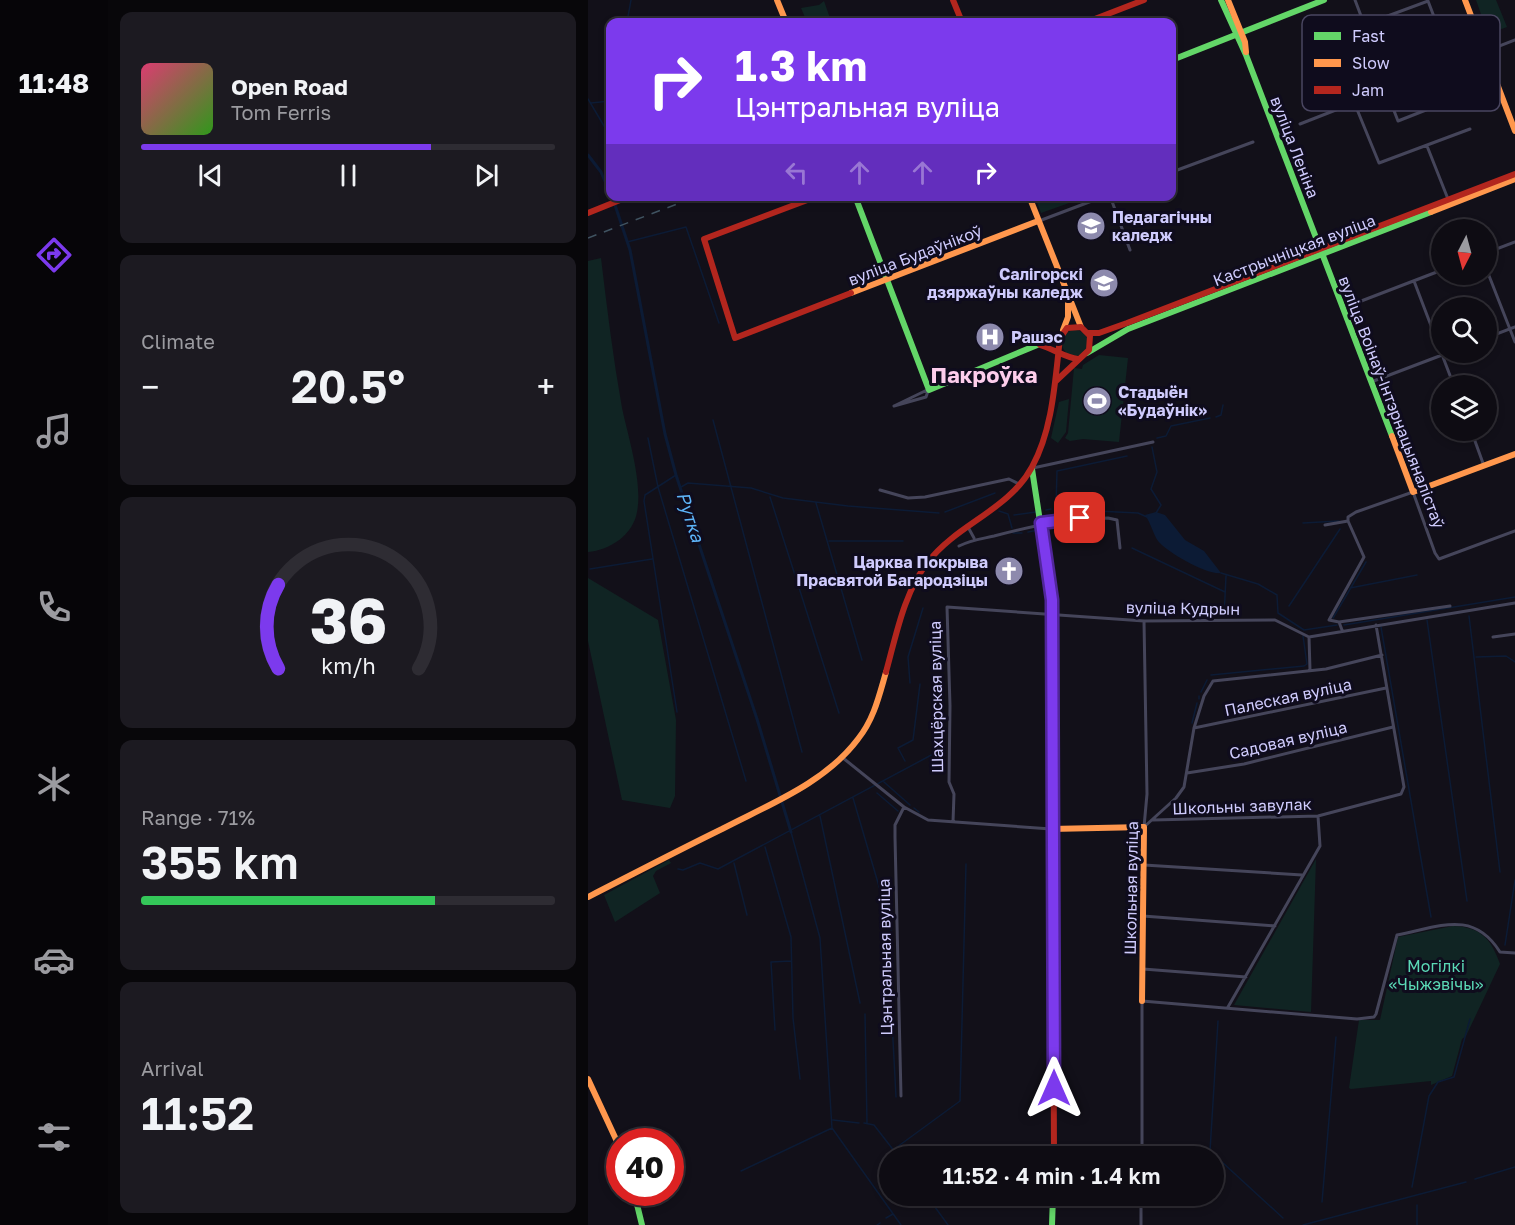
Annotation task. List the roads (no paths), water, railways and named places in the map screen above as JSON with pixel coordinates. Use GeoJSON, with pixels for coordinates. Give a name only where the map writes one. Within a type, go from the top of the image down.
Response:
{"type":"FeatureCollection","features":[{"type":"Feature","properties":{"kind":"main road"},"geometry":{"type":"LineString","coordinates":[[777,0],[784,18]]}},
{"type":"Feature","properties":{"kind":"main road"},"geometry":{"type":"LineString","coordinates":[[953,0],[960,18]]}},
{"type":"Feature","properties":{"kind":"main road"},"geometry":{"type":"LineString","coordinates":[[1097,18],[1144,0]]}},
{"type":"Feature","properties":{"kind":"main road","name":"вуліца Леніна"},"geometry":{"type":"LineString","coordinates":[[1221,0],[1238,34]]}},
{"type":"Feature","properties":{"kind":"main road","name":"вуліца Леніна"},"geometry":{"type":"LineString","coordinates":[[1228,0],[1238,34],[1320,251]]}},
{"type":"Feature","properties":{"kind":"main road"},"geometry":{"type":"LineString","coordinates":[[1176,58],[1324,0]]}},
{"type":"Feature","properties":{"kind":"main road"},"geometry":{"type":"LineString","coordinates":[[1465,0],[1471,15]]}},
{"type":"Feature","properties":{"kind":"main road"},"geometry":{"type":"LineString","coordinates":[[1500,92],[1515,131]]}},
{"type":"Feature","properties":{"kind":"main road","name":"Кастрычніцкая вуліца"},"geometry":{"type":"LineString","coordinates":[[1056,381],[1064,371],[1085,355],[1128,329],[1515,174]]}},
{"type":"Feature","properties":{"kind":"main road","name":"Кастрычніцкая вуліца"},"geometry":{"type":"LineString","coordinates":[[1087,332],[1099,333],[1127,323],[1515,179]]}},
{"type":"Feature","properties":{"kind":"main road"},"geometry":{"type":"LineString","coordinates":[[588,213],[618,201]]}},
{"type":"Feature","properties":{"kind":"main road","name":"вуліца Будаўнікоў"},"geometry":{"type":"LineString","coordinates":[[805,201],[704,239],[735,338],[887,282],[1038,221]]}},
{"type":"Feature","properties":{"kind":"main road"},"geometry":{"type":"LineString","coordinates":[[857,201],[928,390],[1040,345],[1071,326],[1081,327]]}},
{"type":"Feature","properties":{"kind":"main road"},"geometry":{"type":"LineString","coordinates":[[1031,201],[1068,297],[1081,327],[1087,332],[1091,341],[1085,355],[1073,359],[1060,351],[1040,345]]}},
{"type":"Feature","properties":{"kind":"main road","name":"вуліца Воінаў-Інтэрнацыяналістаў"},"geometry":{"type":"LineString","coordinates":[[1320,251],[1413,492]]}},
{"type":"Feature","properties":{"kind":"main road"},"geometry":{"type":"LineString","coordinates":[[588,897],[814,781],[843,758],[858,742],[874,713],[910,594],[919,575],[928,561],[1019,484],[1032,469],[1040,449],[1056,381],[1061,333],[1069,311],[1068,297]]}},
{"type":"Feature","properties":{"kind":"main road"},"geometry":{"type":"LineString","coordinates":[[1049,349],[1058,364]]}},
{"type":"Feature","properties":{"kind":"main road"},"geometry":{"type":"LineString","coordinates":[[1413,492],[1515,454]]}},
{"type":"Feature","properties":{"kind":"main road"},"geometry":{"type":"LineString","coordinates":[[1032,469],[1052,614],[1054,1146]]}},
{"type":"Feature","properties":{"kind":"main road"},"geometry":{"type":"LineString","coordinates":[[1051,829],[1144,826]]}},
{"type":"Feature","properties":{"kind":"main road","name":"Школьная вуліца"},"geometry":{"type":"LineString","coordinates":[[1142,1001],[1144,826]]}},
{"type":"Feature","properties":{"kind":"main road"},"geometry":{"type":"LineString","coordinates":[[588,1079],[611,1128]]}},
{"type":"Feature","properties":{"kind":"main road"},"geometry":{"type":"LineString","coordinates":[[637,1206],[642,1225]]}},
{"type":"Feature","properties":{"kind":"main road"},"geometry":{"type":"LineString","coordinates":[[1052,1225],[1053,1206]]}},
{"type":"Feature","properties":{"kind":"street"},"geometry":{"type":"LineString","coordinates":[[1355,0],[1361,15]]}},
{"type":"Feature","properties":{"kind":"street"},"geometry":{"type":"LineString","coordinates":[[1388,15],[1427,0],[1433,15]]}},
{"type":"Feature","properties":{"kind":"street"},"geometry":{"type":"LineString","coordinates":[[1500,46],[1515,40]]}},
{"type":"Feature","properties":{"kind":"street"},"geometry":{"type":"LineString","coordinates":[[1300,124],[1332,111]]}},
{"type":"Feature","properties":{"kind":"street"},"geometry":{"type":"LineString","coordinates":[[1358,111],[1379,163],[1470,129]]}},
{"type":"Feature","properties":{"kind":"street"},"geometry":{"type":"LineString","coordinates":[[1394,111],[1398,121],[1423,111]]}},
{"type":"Feature","properties":{"kind":"street"},"geometry":{"type":"LineString","coordinates":[[1176,170],[1252,142]]}},
{"type":"Feature","properties":{"kind":"street"},"geometry":{"type":"LineString","coordinates":[[1427,146],[1448,199]]}},
{"type":"Feature","properties":{"kind":"street","name":"вуліца Будаўнікоў"},"geometry":{"type":"LineString","coordinates":[[1038,221],[1092,201]]}},
{"type":"Feature","properties":{"kind":"street"},"geometry":{"type":"LineString","coordinates":[[1112,201],[1130,250]]}},
{"type":"Feature","properties":{"kind":"street"},"geometry":{"type":"LineString","coordinates":[[1497,249],[1515,242]]}},
{"type":"Feature","properties":{"kind":"street"},"geometry":{"type":"LineString","coordinates":[[1343,308],[1431,274]]}},
{"type":"Feature","properties":{"kind":"street"},"geometry":{"type":"LineString","coordinates":[[1414,280],[1431,325]]}},
{"type":"Feature","properties":{"kind":"street"},"geometry":{"type":"LineString","coordinates":[[1493,285],[1515,342]]}},
{"type":"Feature","properties":{"kind":"street"},"geometry":{"type":"LineString","coordinates":[[1497,334],[1515,327]]}},
{"type":"Feature","properties":{"kind":"street"},"geometry":{"type":"LineString","coordinates":[[1371,382],[1431,360]]}},
{"type":"Feature","properties":{"kind":"street"},"geometry":{"type":"LineString","coordinates":[[928,390],[926,397],[894,406],[897,403],[928,390]]}},
{"type":"Feature","properties":{"kind":"street"},"geometry":{"type":"LineString","coordinates":[[1475,441],[1484,466]]}},
{"type":"Feature","properties":{"kind":"street"},"geometry":{"type":"LineString","coordinates":[[1032,469],[1153,442]]}},
{"type":"Feature","properties":{"kind":"street"},"geometry":{"type":"LineString","coordinates":[[880,490],[908,498],[926,497],[1009,479],[1019,484]]}},
{"type":"Feature","properties":{"kind":"street"},"geometry":{"type":"LineString","coordinates":[[1413,492],[1348,517],[1364,557],[1329,620],[1340,622],[1450,606]]}},
{"type":"Feature","properties":{"kind":"street","name":"вуліца Воінаў-Інтэрнацыяналістаў"},"geometry":{"type":"LineString","coordinates":[[1413,492],[1439,560],[1515,531]]}},
{"type":"Feature","properties":{"kind":"street"},"geometry":{"type":"LineString","coordinates":[[959,546],[974,538],[985,538],[1041,523],[1080,518],[1117,520],[1120,548]]}},
{"type":"Feature","properties":{"kind":"street"},"geometry":{"type":"LineString","coordinates":[[1325,525],[1348,521]]}},
{"type":"Feature","properties":{"kind":"street"},"geometry":{"type":"LineString","coordinates":[[968,527],[974,538]]}},
{"type":"Feature","properties":{"kind":"street"},"geometry":{"type":"LineString","coordinates":[[1310,670],[1309,637],[1515,603]]}},
{"type":"Feature","properties":{"kind":"street","name":"Шахцёрская вуліца"},"geometry":{"type":"LineString","coordinates":[[953,822],[954,794],[949,782],[950,706],[947,607],[1052,614]]}},
{"type":"Feature","properties":{"kind":"street","name":"вуліца Кудрын"},"geometry":{"type":"LineString","coordinates":[[1052,614],[1144,621],[1275,620],[1309,637]]}},
{"type":"Feature","properties":{"kind":"street","name":"Школьная вуліца"},"geometry":{"type":"LineString","coordinates":[[1144,621],[1146,794],[1144,826]]}},
{"type":"Feature","properties":{"kind":"street"},"geometry":{"type":"LineString","coordinates":[[1340,622],[1341,630]]}},
{"type":"Feature","properties":{"kind":"street"},"geometry":{"type":"LineString","coordinates":[[1376,625],[1393,727]]}},
{"type":"Feature","properties":{"kind":"street"},"geometry":{"type":"LineString","coordinates":[[1493,637],[1515,634]]}},
{"type":"Feature","properties":{"kind":"street"},"geometry":{"type":"LineString","coordinates":[[1144,826],[1176,798],[1184,787],[1194,728],[1203,696],[1213,681],[1310,670],[1382,655]]}},
{"type":"Feature","properties":{"kind":"street","name":"Палеская вуліца"},"geometry":{"type":"LineString","coordinates":[[1194,728],[1387,687]]}},
{"type":"Feature","properties":{"kind":"street","name":"Садовая вуліца"},"geometry":{"type":"LineString","coordinates":[[1187,773],[1244,764],[1393,727]]}},
{"type":"Feature","properties":{"kind":"street","name":"Школьны завулак"},"geometry":{"type":"LineString","coordinates":[[1153,820],[1318,816],[1401,794],[1404,787],[1393,727]]}},
{"type":"Feature","properties":{"kind":"street"},"geometry":{"type":"LineString","coordinates":[[843,758],[904,807],[928,820],[1051,829]]}},
{"type":"Feature","properties":{"kind":"street","name":"Цэнтральная вуліца"},"geometry":{"type":"LineString","coordinates":[[901,1096],[895,837],[898,818],[904,807]]}},
{"type":"Feature","properties":{"kind":"street"},"geometry":{"type":"LineString","coordinates":[[1228,1007],[1320,846],[1318,816]]}},
{"type":"Feature","properties":{"kind":"street"},"geometry":{"type":"LineString","coordinates":[[1142,865],[1302,875]]}},
{"type":"Feature","properties":{"kind":"street"},"geometry":{"type":"LineString","coordinates":[[1143,916],[1275,926]]}},
{"type":"Feature","properties":{"kind":"street"},"geometry":{"type":"LineString","coordinates":[[1142,1001],[1356,1019],[1374,1017],[1382,997],[1397,935],[1451,924],[1468,924],[1492,939],[1500,952],[1515,953]]}},
{"type":"Feature","properties":{"kind":"street"},"geometry":{"type":"LineString","coordinates":[[1143,969],[1246,977]]}},
{"type":"Feature","properties":{"kind":"street","name":"Школьная вуліца"},"geometry":{"type":"LineString","coordinates":[[1142,1001],[1142,1146]]}},
{"type":"Feature","properties":{"kind":"street"},"geometry":{"type":"LineString","coordinates":[[1141,1206],[1141,1225]]}},
{"type":"Feature","properties":{"kind":"water"},"geometry":{"type":"Polygon","coordinates":[[[1156,512],[1165,515],[1185,540],[1204,551],[1221,573],[1198,567],[1163,546],[1156,538],[1145,515],[1156,512]]]}},
{"type":"Feature","properties":{"kind":"waterway"},"geometry":{"type":"LineString","coordinates":[[628,18],[631,0]]}},
{"type":"Feature","properties":{"kind":"waterway"},"geometry":{"type":"LineString","coordinates":[[588,99],[606,129]]}},
{"type":"Feature","properties":{"kind":"waterway"},"geometry":{"type":"LineString","coordinates":[[591,103],[606,101]]}},
{"type":"Feature","properties":{"kind":"waterway","name":"Рутка"},"geometry":{"type":"LineString","coordinates":[[588,155],[601,172],[606,184]]}},
{"type":"Feature","properties":{"kind":"waterway","name":"Рутка"},"geometry":{"type":"LineString","coordinates":[[614,201],[630,250],[665,434],[676,475],[757,719],[791,832]]}},
{"type":"Feature","properties":{"kind":"waterway"},"geometry":{"type":"LineString","coordinates":[[627,242],[686,227],[719,323]]}},
{"type":"Feature","properties":{"kind":"waterway"},"geometry":{"type":"LineString","coordinates":[[1216,417],[1221,415],[1223,405]]}},
{"type":"Feature","properties":{"kind":"waterway"},"geometry":{"type":"LineString","coordinates":[[1157,438],[1166,436],[1171,426],[1210,418]]}},
{"type":"Feature","properties":{"kind":"waterway"},"geometry":{"type":"LineString","coordinates":[[713,420],[802,752]]}},
{"type":"Feature","properties":{"kind":"waterway"},"geometry":{"type":"LineString","coordinates":[[648,438],[658,487],[746,781]]}},
{"type":"Feature","properties":{"kind":"waterway"},"geometry":{"type":"LineString","coordinates":[[1152,447],[1157,472],[1151,489],[1161,505],[1156,513]]}},
{"type":"Feature","properties":{"kind":"waterway"},"geometry":{"type":"LineString","coordinates":[[1056,506],[1057,471],[1127,456]]}},
{"type":"Feature","properties":{"kind":"waterway"},"geometry":{"type":"LineString","coordinates":[[676,475],[645,495],[644,501],[677,712]]}},
{"type":"Feature","properties":{"kind":"waterway"},"geometry":{"type":"LineString","coordinates":[[681,487],[688,483],[751,488],[783,498],[939,513]]}},
{"type":"Feature","properties":{"kind":"waterway"},"geometry":{"type":"LineString","coordinates":[[945,512],[995,493]]}},
{"type":"Feature","properties":{"kind":"waterway"},"geometry":{"type":"LineString","coordinates":[[770,497],[839,713]]}},
{"type":"Feature","properties":{"kind":"waterway"},"geometry":{"type":"LineString","coordinates":[[816,503],[862,660]]}},
{"type":"Feature","properties":{"kind":"waterway"},"geometry":{"type":"LineString","coordinates":[[1046,510],[1051,509]]}},
{"type":"Feature","properties":{"kind":"waterway"},"geometry":{"type":"LineString","coordinates":[[1055,509],[1138,513],[1147,517]]}},
{"type":"Feature","properties":{"kind":"waterway"},"geometry":{"type":"LineString","coordinates":[[999,511],[1008,514],[1012,528]]}},
{"type":"Feature","properties":{"kind":"waterway"},"geometry":{"type":"LineString","coordinates":[[1014,515],[1036,512]]}},
{"type":"Feature","properties":{"kind":"waterway"},"geometry":{"type":"LineString","coordinates":[[1303,523],[1339,521]]}},
{"type":"Feature","properties":{"kind":"waterway"},"geometry":{"type":"LineString","coordinates":[[1289,606],[1340,529]]}},
{"type":"Feature","properties":{"kind":"waterway"},"geometry":{"type":"LineString","coordinates":[[1028,532],[1038,530]]}},
{"type":"Feature","properties":{"kind":"waterway"},"geometry":{"type":"LineString","coordinates":[[1013,533],[1022,533]]}},
{"type":"Feature","properties":{"kind":"waterway"},"geometry":{"type":"LineString","coordinates":[[829,541],[903,541]]}},
{"type":"Feature","properties":{"kind":"waterway"},"geometry":{"type":"LineString","coordinates":[[1132,548],[1225,592]]}},
{"type":"Feature","properties":{"kind":"waterway"},"geometry":{"type":"LineString","coordinates":[[590,569],[652,559]]}},
{"type":"Feature","properties":{"kind":"waterway"},"geometry":{"type":"LineString","coordinates":[[1333,618],[1366,562]]}},
{"type":"Feature","properties":{"kind":"waterway"},"geometry":{"type":"LineString","coordinates":[[1221,573],[1258,584],[1277,595],[1278,613],[1304,630],[1337,625]]}},
{"type":"Feature","properties":{"kind":"waterway"},"geometry":{"type":"LineString","coordinates":[[1350,588],[1417,575]]}},
{"type":"Feature","properties":{"kind":"waterway"},"geometry":{"type":"LineString","coordinates":[[1224,617],[1226,576]]}},
{"type":"Feature","properties":{"kind":"waterway"},"geometry":{"type":"LineString","coordinates":[[1344,625],[1515,597]]}},
{"type":"Feature","properties":{"kind":"waterway"},"geometry":{"type":"LineString","coordinates":[[910,683],[908,657],[923,608]]}},
{"type":"Feature","properties":{"kind":"waterway"},"geometry":{"type":"LineString","coordinates":[[1469,616],[1500,872]]}},
{"type":"Feature","properties":{"kind":"waterway"},"geometry":{"type":"LineString","coordinates":[[1427,620],[1467,901]]}},
{"type":"Feature","properties":{"kind":"waterway"},"geometry":{"type":"LineString","coordinates":[[1381,627],[1431,917]]}},
{"type":"Feature","properties":{"kind":"waterway"},"geometry":{"type":"LineString","coordinates":[[1211,675],[1304,666],[1307,664],[1303,636]]}},
{"type":"Feature","properties":{"kind":"waterway"},"geometry":{"type":"LineString","coordinates":[[1476,657],[1506,656],[1515,662]]}},
{"type":"Feature","properties":{"kind":"waterway"},"geometry":{"type":"LineString","coordinates":[[1201,692],[1207,680]]}},
{"type":"Feature","properties":{"kind":"waterway"},"geometry":{"type":"LineString","coordinates":[[905,761],[898,748],[913,740],[920,684]]}},
{"type":"Feature","properties":{"kind":"waterway"},"geometry":{"type":"LineString","coordinates":[[1192,723],[1197,703]]}},
{"type":"Feature","properties":{"kind":"waterway"},"geometry":{"type":"LineString","coordinates":[[678,869],[683,870],[700,863],[718,869],[937,752]]}},
{"type":"Feature","properties":{"kind":"waterway"},"geometry":{"type":"LineString","coordinates":[[884,782],[910,805]]}},
{"type":"Feature","properties":{"kind":"waterway"},"geometry":{"type":"LineString","coordinates":[[877,793],[898,811]]}},
{"type":"Feature","properties":{"kind":"waterway"},"geometry":{"type":"LineString","coordinates":[[853,798],[891,927],[890,983],[896,1097]]}},
{"type":"Feature","properties":{"kind":"waterway"},"geometry":{"type":"LineString","coordinates":[[914,808],[919,812]]}},
{"type":"Feature","properties":{"kind":"waterway"},"geometry":{"type":"LineString","coordinates":[[820,816],[860,1003]]}},
{"type":"Feature","properties":{"kind":"waterway"},"geometry":{"type":"LineString","coordinates":[[791,832],[820,938],[832,1128],[901,1225]]}},
{"type":"Feature","properties":{"kind":"waterway"},"geometry":{"type":"LineString","coordinates":[[765,847],[791,937],[793,1018],[800,1079]]}},
{"type":"Feature","properties":{"kind":"waterway"},"geometry":{"type":"LineString","coordinates":[[734,863],[747,915]]}},
{"type":"Feature","properties":{"kind":"waterway"},"geometry":{"type":"LineString","coordinates":[[898,1146],[960,1101],[966,864]]}},
{"type":"Feature","properties":{"kind":"waterway"},"geometry":{"type":"LineString","coordinates":[[1505,945],[1515,880]]}},
{"type":"Feature","properties":{"kind":"waterway"},"geometry":{"type":"LineString","coordinates":[[775,1030],[771,962],[791,961]]}},
{"type":"Feature","properties":{"kind":"waterway"},"geometry":{"type":"LineString","coordinates":[[865,1014],[867,1123]]}},
{"type":"Feature","properties":{"kind":"waterway"},"geometry":{"type":"LineString","coordinates":[[1412,1187],[1429,1096],[1438,1082],[1454,1077],[1470,1019]]}},
{"type":"Feature","properties":{"kind":"waterway"},"geometry":{"type":"LineString","coordinates":[[1218,1021],[1210,1151],[1283,1218]]}},
{"type":"Feature","properties":{"kind":"waterway"},"geometry":{"type":"LineString","coordinates":[[1322,1202],[1336,1037]]}},
{"type":"Feature","properties":{"kind":"waterway"},"geometry":{"type":"LineString","coordinates":[[833,1120],[859,1123]]}},
{"type":"Feature","properties":{"kind":"waterway"},"geometry":{"type":"LineString","coordinates":[[864,1123],[874,1125],[890,1146]]}},
{"type":"Feature","properties":{"kind":"waterway"},"geometry":{"type":"LineString","coordinates":[[741,1171],[832,1128]]}},
{"type":"Feature","properties":{"kind":"waterway"},"geometry":{"type":"LineString","coordinates":[[1475,1179],[1515,1167]]}},
{"type":"Feature","properties":{"kind":"waterway"},"geometry":{"type":"LineString","coordinates":[[1303,1225],[1466,1182]]}},
{"type":"Feature","properties":{"kind":"waterway"},"geometry":{"type":"LineString","coordinates":[[1417,1205],[1417,1225]]}},
{"type":"Feature","properties":{"kind":"waterway"},"geometry":{"type":"LineString","coordinates":[[934,1206],[948,1225]]}},
{"type":"Feature","properties":{"kind":"waterway"},"geometry":{"type":"LineString","coordinates":[[886,1218],[893,1214]]}},
{"type":"Feature","properties":{"kind":"railway"},"geometry":{"type":"LineString","coordinates":[[588,238],[685,201]]}},
{"type":"Feature","properties":{"kind":"place","name":"Педагагічны каледж"},"geometry":{"type":"Point","coordinates":[1091,226]}},
{"type":"Feature","properties":{"kind":"place","name":"Салігорскі дзяржаўны каледж"},"geometry":{"type":"Point","coordinates":[1104,283]}},
{"type":"Feature","properties":{"kind":"place","name":"Рашэс"},"geometry":{"type":"Point","coordinates":[990,337]}},
{"type":"Feature","properties":{"kind":"place","name":"Стадыён «Будаўнік»"},"geometry":{"type":"Point","coordinates":[1097,401]}},
{"type":"Feature","properties":{"kind":"place","name":"Царква Покрыва Прасвятой Багародзіцы"},"geometry":{"type":"Point","coordinates":[1009,571]}},
{"type":"Feature","properties":{"kind":"district","name":"Пакроўка"},"geometry":{"type":"Point","coordinates":[984,375]}},
{"type":"Feature","properties":{"kind":"park label","name":"Могілкі «Чыжэвічы»"},"geometry":{"type":"Point","coordinates":[1436,975]}}]}
